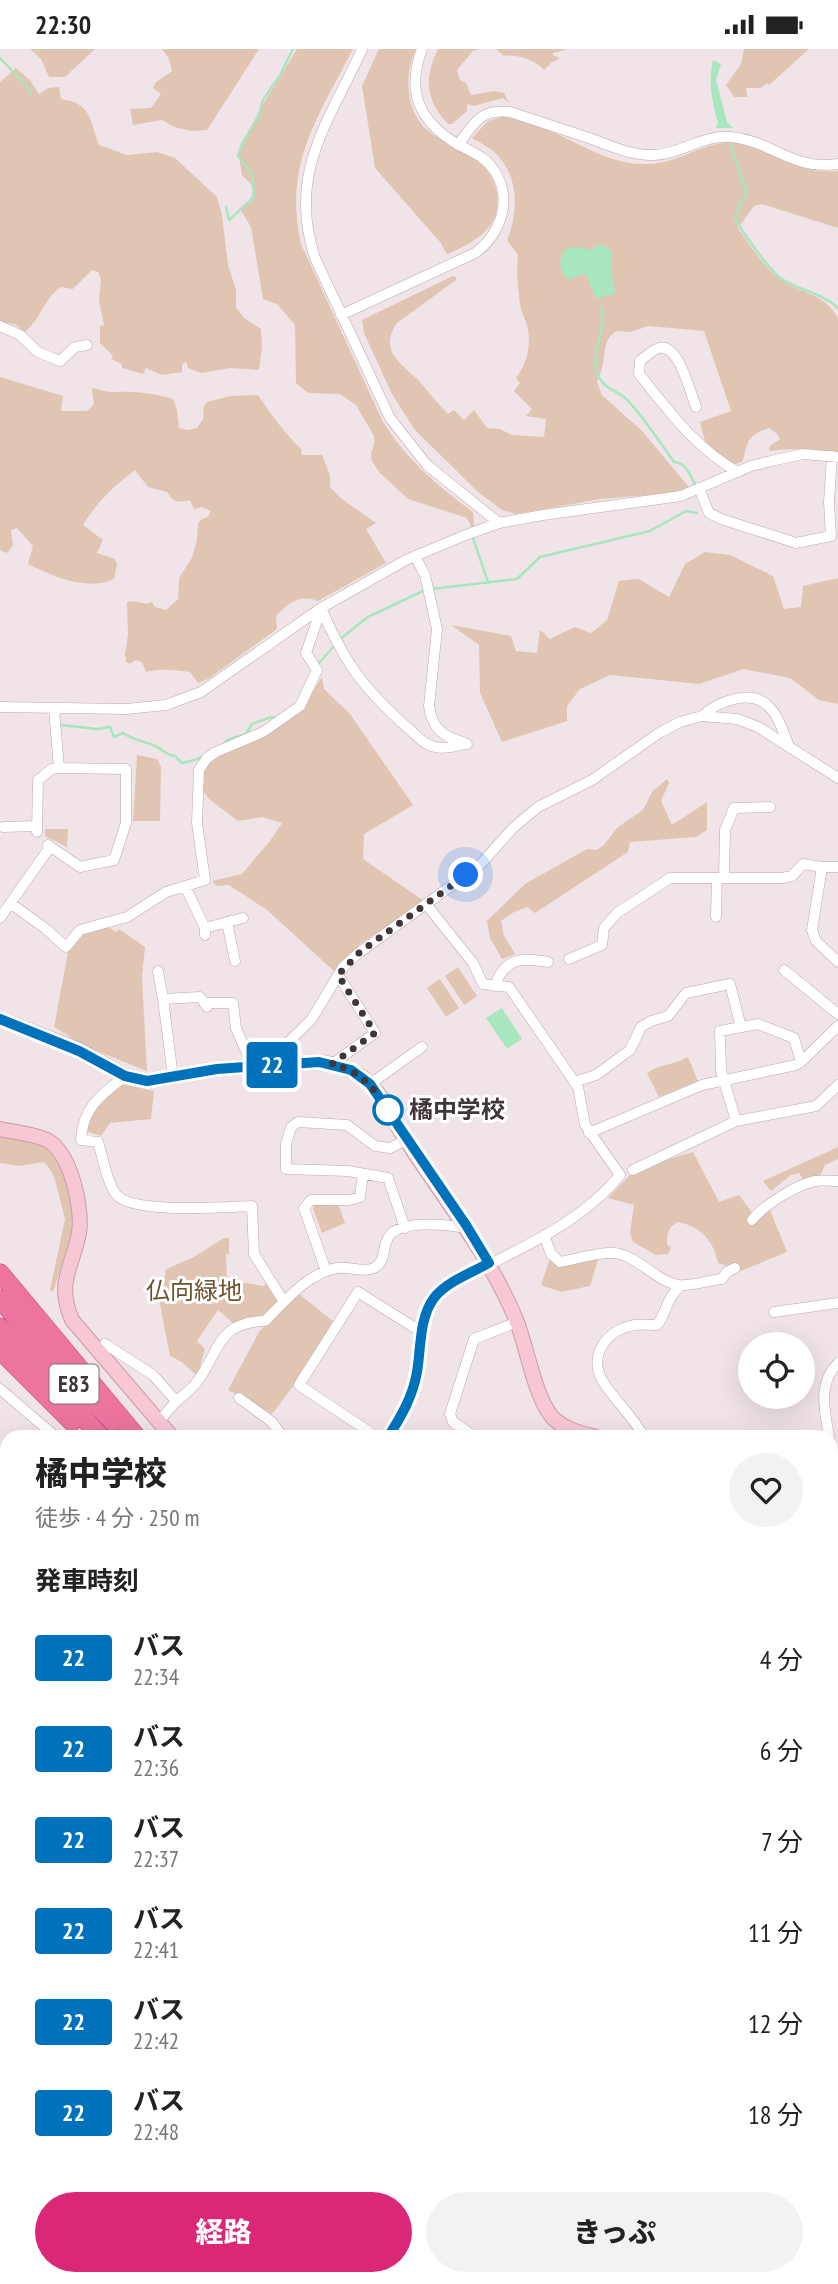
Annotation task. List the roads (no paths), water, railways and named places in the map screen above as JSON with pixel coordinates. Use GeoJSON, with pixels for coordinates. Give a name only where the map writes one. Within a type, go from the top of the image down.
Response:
{"type":"FeatureCollection","features":[{"type":"Feature","properties":{"kind":"highway"},"geometry":{"type":"LineString","coordinates":[[1,1272],[131,1430]]}},
{"type":"Feature","properties":{"kind":"highway","name":"E83"},"geometry":{"type":"LineString","coordinates":[[0,1299],[91,1402],[121,1430]]}},
{"type":"Feature","properties":{"kind":"highway","name":"E83"},"geometry":{"type":"LineString","coordinates":[[0,1327],[95,1430]]}},
{"type":"Feature","properties":{"kind":"highway"},"geometry":{"type":"LineString","coordinates":[[0,1350],[80,1430]]}},
{"type":"Feature","properties":{"kind":"street"},"geometry":{"type":"LineString","coordinates":[[362,49],[318,139],[307,176],[305,212],[310,243],[390,418],[427,465],[499,523]]}},
{"type":"Feature","properties":{"kind":"street"},"geometry":{"type":"LineString","coordinates":[[341,315],[475,253],[496,232],[501,222],[504,203],[501,185],[485,160],[434,128],[421,111],[415,87],[416,65],[422,49]]}},
{"type":"Feature","properties":{"kind":"street"},"geometry":{"type":"LineString","coordinates":[[458,145],[478,117],[494,110],[510,112],[627,152],[653,155],[727,136],[752,140],[791,160],[820,167],[838,165]]}},
{"type":"Feature","properties":{"kind":"street"},"geometry":{"type":"LineString","coordinates":[[0,326],[20,335],[38,352],[60,361],[75,347],[88,345]]}},
{"type":"Feature","properties":{"kind":"street"},"geometry":{"type":"LineString","coordinates":[[696,407],[676,353],[666,348],[657,349],[640,361],[639,374],[687,433],[705,451],[738,472]]}},
{"type":"Feature","properties":{"kind":"street"},"geometry":{"type":"LineString","coordinates":[[0,707],[126,709],[166,705],[201,692],[321,608],[415,556],[499,523],[681,496],[699,488],[738,472],[803,454],[835,457],[829,502],[831,536],[796,543],[721,519],[709,513],[699,488]]}},
{"type":"Feature","properties":{"kind":"street"},"geometry":{"type":"LineString","coordinates":[[321,608],[354,673],[387,710],[426,744],[438,748],[467,744],[448,738],[435,727],[431,718],[429,706],[436,629],[425,575],[415,556]]}},
{"type":"Feature","properties":{"kind":"street"},"geometry":{"type":"LineString","coordinates":[[9,903],[66,947],[80,930],[127,917],[166,892],[205,880],[197,823],[199,770],[207,758],[216,752],[263,732],[300,706],[315,667],[306,653],[321,608]]}},
{"type":"Feature","properties":{"kind":"street"},"geometry":{"type":"LineString","coordinates":[[702,716],[712,707],[726,701],[754,699],[767,704],[789,746]]}},
{"type":"Feature","properties":{"kind":"street"},"geometry":{"type":"LineString","coordinates":[[54,709],[59,768]]}},
{"type":"Feature","properties":{"kind":"street"},"geometry":{"type":"LineString","coordinates":[[259,1066],[311,1020],[338,975],[360,952],[480,865],[513,828],[538,807],[592,780],[659,733],[680,722],[702,716],[737,719],[758,727],[838,778]]}},
{"type":"Feature","properties":{"kind":"street"},"geometry":{"type":"LineString","coordinates":[[0,918],[49,846],[79,867],[114,860],[125,823],[126,769],[52,769],[38,780],[37,829],[3,827]]}},
{"type":"Feature","properties":{"kind":"street"},"geometry":{"type":"LineString","coordinates":[[716,917],[725,830],[734,808],[770,807]]}},
{"type":"Feature","properties":{"kind":"street"},"geometry":{"type":"LineString","coordinates":[[569,959],[602,945],[604,928],[617,913],[670,878],[782,879],[792,876],[803,864],[838,867]]}},
{"type":"Feature","properties":{"kind":"street"},"geometry":{"type":"LineString","coordinates":[[822,867],[812,930],[816,941],[838,962]]}},
{"type":"Feature","properties":{"kind":"street"},"geometry":{"type":"LineString","coordinates":[[185,886],[205,932],[243,918]]}},
{"type":"Feature","properties":{"kind":"street"},"geometry":{"type":"LineString","coordinates":[[392,1430],[408,1402],[417,1375],[426,1313],[433,1299],[444,1288],[544,1235],[593,1204],[620,1175],[585,1125],[578,1087],[509,987],[483,984],[473,963],[426,904]]}},
{"type":"Feature","properties":{"kind":"street"},"geometry":{"type":"LineString","coordinates":[[228,922],[235,961]]}},
{"type":"Feature","properties":{"kind":"street"},"geometry":{"type":"LineString","coordinates":[[495,986],[498,977],[514,962],[524,958],[548,961]]}},
{"type":"Feature","properties":{"kind":"street"},"geometry":{"type":"LineString","coordinates":[[784,970],[838,1014]]}},
{"type":"Feature","properties":{"kind":"street"},"geometry":{"type":"LineString","coordinates":[[158,971],[173,1077]]}},
{"type":"Feature","properties":{"kind":"street"},"geometry":{"type":"LineString","coordinates":[[332,1064],[375,1033],[338,975]]}},
{"type":"Feature","properties":{"kind":"street"},"geometry":{"type":"LineString","coordinates":[[574,1082],[596,1075],[630,1050],[641,1027],[667,1016],[685,993],[730,984],[741,1027]]}},
{"type":"Feature","properties":{"kind":"street"},"geometry":{"type":"LineString","coordinates":[[163,999],[201,997],[207,1005],[233,1003],[236,1028],[259,1066]]}},
{"type":"Feature","properties":{"kind":"street"},"geometry":{"type":"LineString","coordinates":[[0,1019],[79,1051],[125,1076],[147,1081],[259,1066],[319,1062],[351,1070],[370,1084],[489,1263],[517,1322],[540,1394],[553,1418],[572,1430]]}},
{"type":"Feature","properties":{"kind":"street"},"geometry":{"type":"LineString","coordinates":[[736,1121],[721,1071],[720,1031],[758,1024],[794,1038],[801,1062]]}},
{"type":"Feature","properties":{"kind":"street"},"geometry":{"type":"LineString","coordinates":[[590,1133],[702,1085],[801,1062],[838,1026]]}},
{"type":"Feature","properties":{"kind":"street"},"geometry":{"type":"LineString","coordinates":[[370,1084],[422,1047]]}},
{"type":"Feature","properties":{"kind":"street"},"geometry":{"type":"LineString","coordinates":[[125,1076],[85,1113],[82,1125],[81,1140],[98,1142],[116,1195],[126,1202],[168,1209],[252,1206],[254,1254],[284,1301]]}},
{"type":"Feature","properties":{"kind":"street"},"geometry":{"type":"LineString","coordinates":[[633,1170],[736,1121],[816,1106],[838,1085]]}},
{"type":"Feature","properties":{"kind":"street"},"geometry":{"type":"LineString","coordinates":[[405,1228],[388,1178],[286,1170],[286,1144],[291,1126],[298,1122],[347,1125],[375,1146],[390,1148],[406,1140]]}},
{"type":"Feature","properties":{"kind":"street"},"geometry":{"type":"LineString","coordinates":[[0,1129],[46,1140],[59,1150],[67,1164],[80,1217],[79,1233],[64,1285],[65,1304],[72,1320],[98,1342],[153,1375],[176,1401]]}},
{"type":"Feature","properties":{"kind":"street"},"geometry":{"type":"LineString","coordinates":[[326,1271],[304,1207],[311,1200],[349,1201],[360,1197],[363,1174]]}},
{"type":"Feature","properties":{"kind":"street"},"geometry":{"type":"LineString","coordinates":[[752,1220],[763,1209],[795,1189],[815,1181],[838,1181]]}},
{"type":"Feature","properties":{"kind":"street"},"geometry":{"type":"LineString","coordinates":[[159,1422],[176,1401],[199,1380],[219,1343],[234,1327],[247,1321],[265,1321],[318,1273],[339,1267],[368,1271],[373,1269],[383,1259],[387,1239],[394,1231],[440,1223],[467,1228]]}},
{"type":"Feature","properties":{"kind":"street"},"geometry":{"type":"LineString","coordinates":[[544,1235],[551,1254],[560,1262],[575,1257],[614,1253],[625,1256],[655,1275],[680,1286],[722,1279],[727,1272],[735,1268]]}},
{"type":"Feature","properties":{"kind":"street"},"geometry":{"type":"LineString","coordinates":[[639,1430],[603,1381],[597,1369],[598,1354],[603,1342],[625,1328],[657,1325],[670,1296],[680,1286]]}},
{"type":"Feature","properties":{"kind":"street"},"geometry":{"type":"LineString","coordinates":[[366,1430],[299,1385],[358,1292],[423,1333]]}},
{"type":"Feature","properties":{"kind":"street"},"geometry":{"type":"LineString","coordinates":[[774,1312],[838,1303]]}},
{"type":"Feature","properties":{"kind":"street"},"geometry":{"type":"LineString","coordinates":[[465,1430],[453,1422],[450,1414],[474,1339],[517,1322]]}},
{"type":"Feature","properties":{"kind":"street"},"geometry":{"type":"LineString","coordinates":[[98,1342],[166,1430]]}},
{"type":"Feature","properties":{"kind":"street"},"geometry":{"type":"LineString","coordinates":[[828,1430],[823,1392],[832,1369],[838,1363]]}},
{"type":"Feature","properties":{"kind":"street"},"geometry":{"type":"LineString","coordinates":[[0,1388],[48,1430]]}},
{"type":"Feature","properties":{"kind":"street"},"geometry":{"type":"LineString","coordinates":[[239,1398],[272,1422],[278,1430]]}},
{"type":"Feature","properties":{"kind":"waterway"},"geometry":{"type":"LineString","coordinates":[[226,207],[229,220],[254,197],[252,174],[238,156],[259,115],[263,100],[293,49]]}},
{"type":"Feature","properties":{"kind":"waterway"},"geometry":{"type":"LineString","coordinates":[[0,58],[25,84],[31,95]]}},
{"type":"Feature","properties":{"kind":"waterway"},"geometry":{"type":"LineString","coordinates":[[729,141],[747,194],[735,219],[761,257],[779,277],[824,298],[838,308]]}},
{"type":"Feature","properties":{"kind":"waterway"},"geometry":{"type":"LineString","coordinates":[[601,308],[602,323],[596,356],[599,377],[604,384],[630,403],[674,462],[682,464],[695,484]]}},
{"type":"Feature","properties":{"kind":"waterway"},"geometry":{"type":"LineString","coordinates":[[431,589],[517,579],[540,557],[650,531],[686,511],[697,513]]}},
{"type":"Feature","properties":{"kind":"waterway"},"geometry":{"type":"LineString","coordinates":[[473,538],[488,582]]}},
{"type":"Feature","properties":{"kind":"waterway"},"geometry":{"type":"LineString","coordinates":[[340,639],[368,617],[425,590]]}},
{"type":"Feature","properties":{"kind":"waterway"},"geometry":{"type":"LineString","coordinates":[[317,665],[336,644]]}},
{"type":"Feature","properties":{"kind":"waterway"},"geometry":{"type":"LineString","coordinates":[[223,745],[227,740],[246,734],[252,724],[271,717],[276,718]]}},
{"type":"Feature","properties":{"kind":"waterway"},"geometry":{"type":"LineString","coordinates":[[60,725],[97,729],[110,727],[114,737],[123,733],[175,756],[182,763],[198,759],[211,750]]}},
{"type":"Feature","properties":{"kind":"place","name":"橘中学校"},"geometry":{"type":"Point","coordinates":[388,1110]}},
{"type":"Feature","properties":{"kind":"park label","name":"仏向緑地"},"geometry":{"type":"Point","coordinates":[194,1291]}}]}
